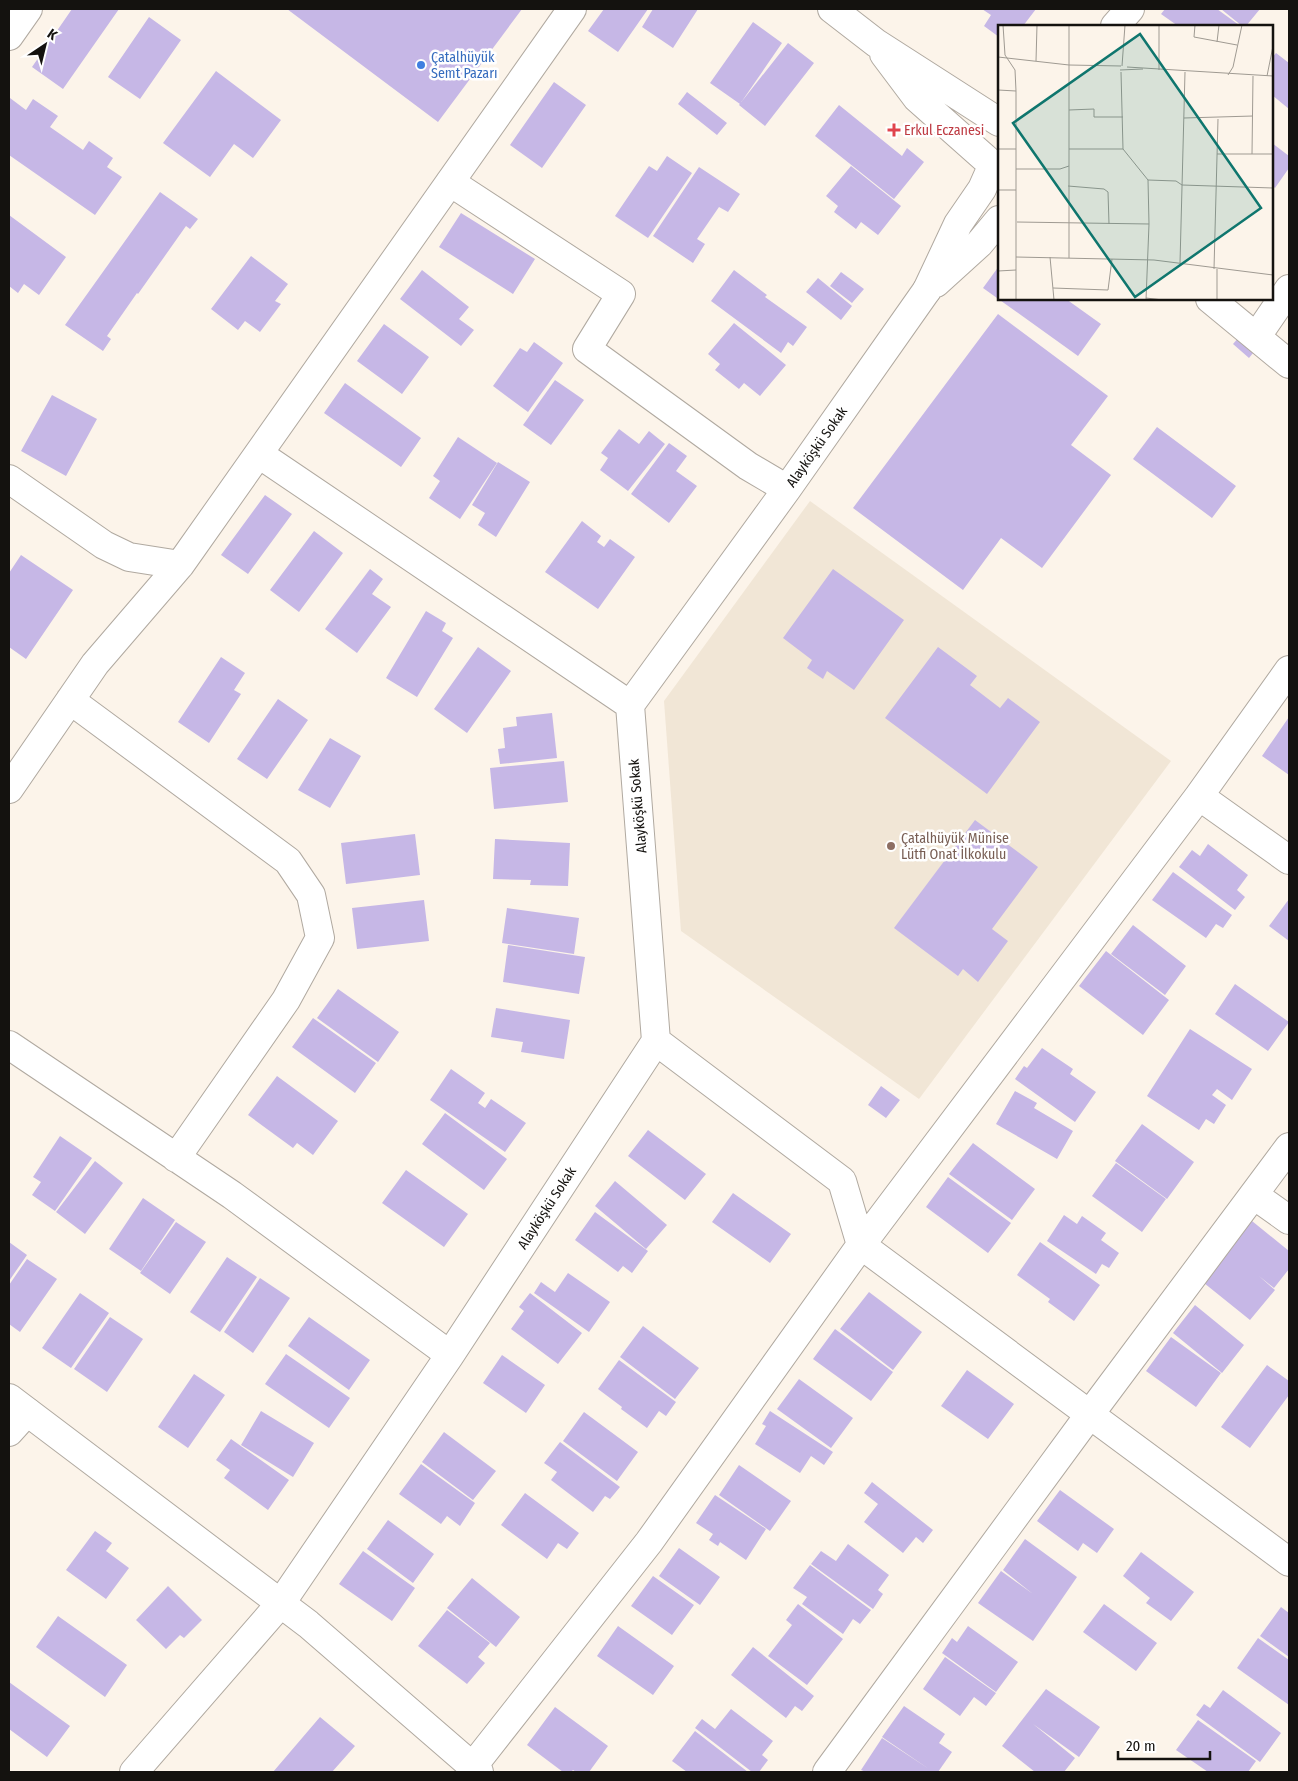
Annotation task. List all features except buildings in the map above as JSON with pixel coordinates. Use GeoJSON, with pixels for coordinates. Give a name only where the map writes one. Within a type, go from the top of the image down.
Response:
{"type":"FeatureCollection","features":[{"type":"Feature","properties":{"kind":"street"},"geometry":{"type":"LineString","coordinates":[[9,36],[28,9]]}},
{"type":"Feature","properties":{"kind":"street"},"geometry":{"type":"LineString","coordinates":[[9,789],[95,664],[180,565],[572,9]]}},
{"type":"Feature","properties":{"kind":"street"},"geometry":{"type":"LineString","coordinates":[[832,9],[876,43],[998,121]]}},
{"type":"Feature","properties":{"kind":"street"},"geometry":{"type":"LineString","coordinates":[[1116,25],[1130,9]]}},
{"type":"Feature","properties":{"kind":"street"},"geometry":{"type":"LineString","coordinates":[[1130,25],[1138,9]]}},
{"type":"Feature","properties":{"kind":"street"},"geometry":{"type":"LineString","coordinates":[[876,43],[917,98],[994,164],[982,189],[958,224],[927,290]]}},
{"type":"Feature","properties":{"kind":"street"},"geometry":{"type":"LineString","coordinates":[[450,182],[621,294],[587,349],[748,466],[787,489]]}},
{"type":"Feature","properties":{"kind":"street"},"geometry":{"type":"LineString","coordinates":[[927,290],[979,244],[998,221]]}},
{"type":"Feature","properties":{"kind":"street"},"geometry":{"type":"LineString","coordinates":[[1257,336],[1289,289]]}},
{"type":"Feature","properties":{"kind":"street","name":"Alayköşkü Sokak"},"geometry":{"type":"LineString","coordinates":[[134,1772],[281,1603],[450,1355],[656,1041],[630,705],[787,489],[927,290]]}},
{"type":"Feature","properties":{"kind":"street"},"geometry":{"type":"LineString","coordinates":[[1211,300],[1289,364]]}},
{"type":"Feature","properties":{"kind":"street"},"geometry":{"type":"LineString","coordinates":[[259,454],[630,705]]}},
{"type":"Feature","properties":{"kind":"street"},"geometry":{"type":"LineString","coordinates":[[9,479],[104,545],[129,557],[180,565]]}},
{"type":"Feature","properties":{"kind":"street"},"geometry":{"type":"LineString","coordinates":[[9,1432],[18,1405],[308,1624],[476,1769],[649,1542],[861,1245],[1199,796],[1289,670]]}},
{"type":"Feature","properties":{"kind":"street"},"geometry":{"type":"LineString","coordinates":[[70,700],[288,862],[311,895],[320,938],[286,1000],[176,1158]]}},
{"type":"Feature","properties":{"kind":"street"},"geometry":{"type":"LineString","coordinates":[[1199,796],[1289,860]]}},
{"type":"Feature","properties":{"kind":"street"},"geometry":{"type":"LineString","coordinates":[[656,1041],[842,1181],[861,1245],[1289,1562]]}},
{"type":"Feature","properties":{"kind":"street"},"geometry":{"type":"LineString","coordinates":[[9,1045],[232,1195],[450,1355]]}},
{"type":"Feature","properties":{"kind":"street"},"geometry":{"type":"LineString","coordinates":[[827,1772],[1289,1147]]}},
{"type":"Feature","properties":{"kind":"street"},"geometry":{"type":"LineString","coordinates":[[1254,1195],[1289,1220]]}},
{"type":"Feature","properties":{"kind":"shaded area","name":"Çatalhüyük Münise Lütfi Onat İlkokulu"},"geometry":{"type":"Polygon","coordinates":[[[810,501],[1171,761],[919,1099],[681,931],[664,701],[810,501]]]}},
{"type":"Feature","properties":{"kind":"place","name":"Çatalhüyük Semt Pazarı"},"geometry":{"type":"Point","coordinates":[421,65]}},
{"type":"Feature","properties":{"kind":"place","name":"Erkul Eczanesi"},"geometry":{"type":"Point","coordinates":[894,130]}},
{"type":"Feature","properties":{"kind":"place","name":"Çatalhüyük Münise Lütfi Onat İlkokulu"},"geometry":{"type":"Point","coordinates":[891,846]}}]}
